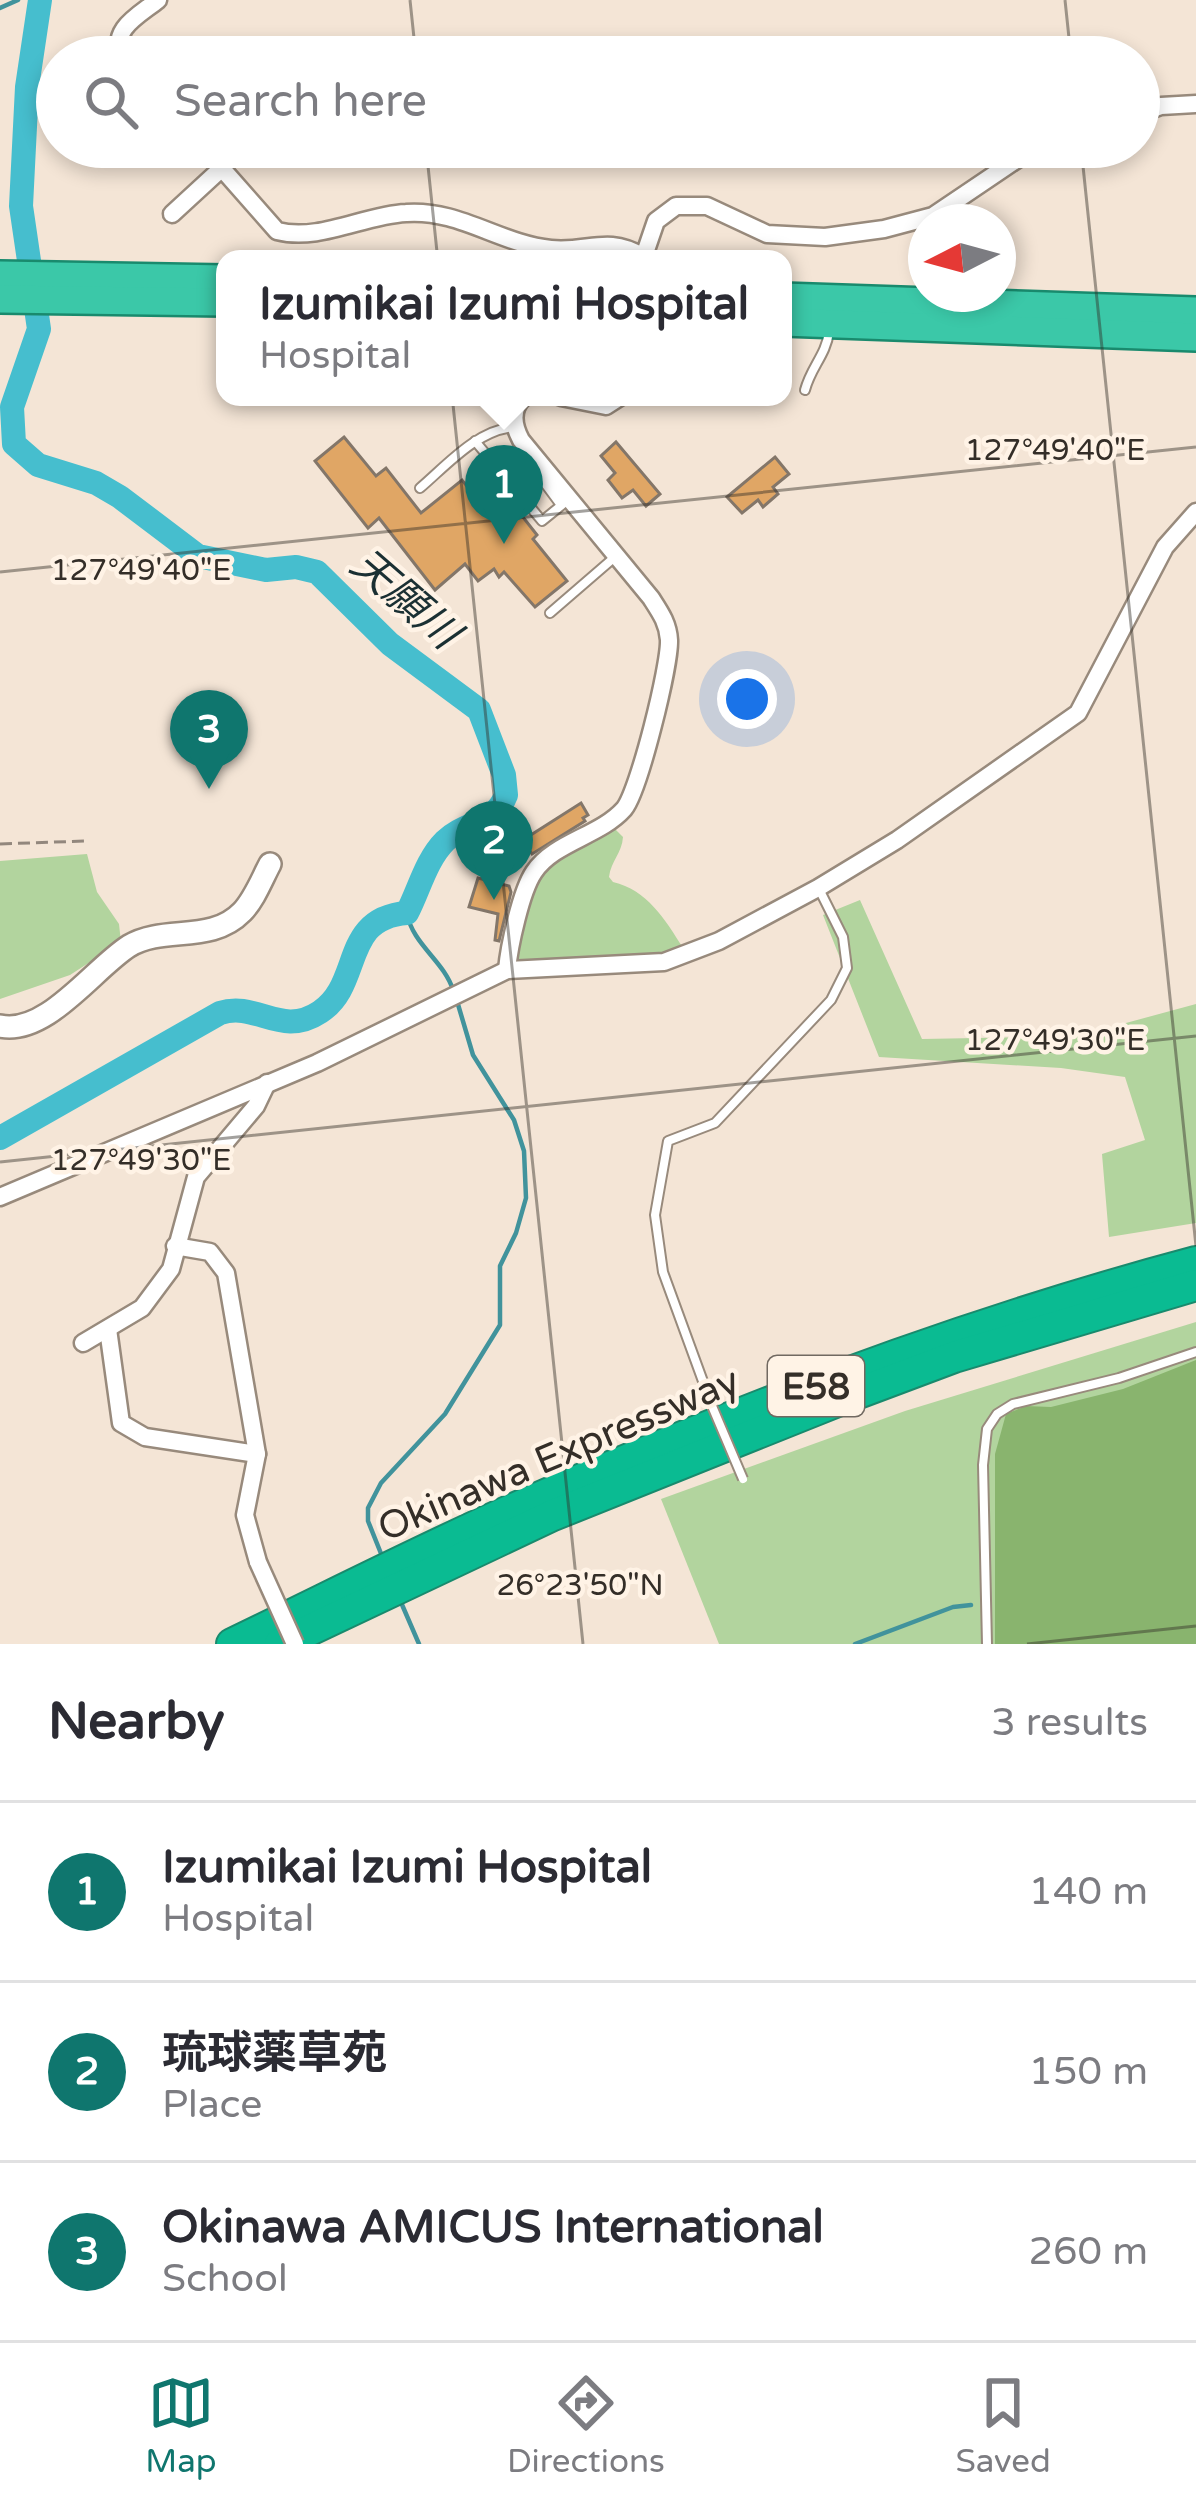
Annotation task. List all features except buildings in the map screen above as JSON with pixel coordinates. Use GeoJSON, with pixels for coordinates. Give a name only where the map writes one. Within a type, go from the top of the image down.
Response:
{"type":"FeatureCollection","features":[{"type":"Feature","properties":{"kind":"highway"},"geometry":{"type":"LineString","coordinates":[[3,287],[216,279]]}},
{"type":"Feature","properties":{"kind":"highway"},"geometry":{"type":"LineString","coordinates":[[65,286],[216,301]]}},
{"type":"Feature","properties":{"kind":"highway"},"geometry":{"type":"LineString","coordinates":[[792,297],[1196,311]]}},
{"type":"Feature","properties":{"kind":"highway"},"geometry":{"type":"LineString","coordinates":[[792,322],[1196,337]]}},
{"type":"Feature","properties":{"kind":"highway","name":"Okinawa Expressway"},"geometry":{"type":"LineString","coordinates":[[232,1644],[352,1598],[452,1550],[564,1487],[848,1374],[1035,1307],[1196,1262]]}},
{"type":"Feature","properties":{"kind":"highway","name":"Okinawa Expressway"},"geometry":{"type":"LineString","coordinates":[[452,1550],[954,1357],[1196,1285]]}},
{"type":"Feature","properties":{"kind":"highway","name":"Okinawa Expressway"},"geometry":{"type":"LineString","coordinates":[[280,1644],[352,1598]]}},
{"type":"Feature","properties":{"kind":"street"},"geometry":{"type":"LineString","coordinates":[[120,36],[158,0]]}},
{"type":"Feature","properties":{"kind":"street"},"geometry":{"type":"LineString","coordinates":[[1160,106],[1196,104]]}},
{"type":"Feature","properties":{"kind":"street"},"geometry":{"type":"LineString","coordinates":[[172,214],[222,168],[277,232],[289,234],[391,214],[443,213],[550,250],[610,244],[631,250]]}},
{"type":"Feature","properties":{"kind":"street"},"geometry":{"type":"LineString","coordinates":[[646,250],[656,221],[676,206],[707,206],[766,234],[825,237],[884,230],[933,217],[1004,168]]}},
{"type":"Feature","properties":{"kind":"street"},"geometry":{"type":"LineString","coordinates":[[507,970],[532,874],[546,860],[611,821],[628,804],[669,641],[664,617],[506,428],[518,406]]}},
{"type":"Feature","properties":{"kind":"street"},"geometry":{"type":"LineString","coordinates":[[0,1197],[317,1063],[507,970],[664,962],[719,941],[818,888],[897,840],[1078,713],[1165,547],[1196,512]]}},
{"type":"Feature","properties":{"kind":"street"},"geometry":{"type":"LineString","coordinates":[[0,1026],[15,1029],[46,1015],[133,944],[217,930],[244,911],[270,864]]}},
{"type":"Feature","properties":{"kind":"street"},"geometry":{"type":"LineString","coordinates":[[82,1343],[142,1308],[172,1269],[196,1177],[256,1106],[267,1083]]}},
{"type":"Feature","properties":{"kind":"street"},"geometry":{"type":"LineString","coordinates":[[175,1246],[210,1252],[226,1273],[257,1454],[245,1515],[258,1562],[295,1644]]}},
{"type":"Feature","properties":{"kind":"street"},"geometry":{"type":"LineString","coordinates":[[108,1329],[121,1423],[145,1437],[257,1454]]}},
{"type":"Feature","properties":{"kind":"lane"},"geometry":{"type":"LineString","coordinates":[[805,390],[811,368],[826,351],[830,324]]}},
{"type":"Feature","properties":{"kind":"lane"},"geometry":{"type":"LineString","coordinates":[[420,488],[476,441],[506,428]]}},
{"type":"Feature","properties":{"kind":"lane"},"geometry":{"type":"LineString","coordinates":[[476,441],[542,520],[565,502]]}},
{"type":"Feature","properties":{"kind":"lane"},"geometry":{"type":"LineString","coordinates":[[519,492],[544,474]]}},
{"type":"Feature","properties":{"kind":"lane"},"geometry":{"type":"LineString","coordinates":[[550,613],[616,556]]}},
{"type":"Feature","properties":{"kind":"lane"},"geometry":{"type":"LineString","coordinates":[[743,1479],[663,1272],[655,1215],[668,1141],[715,1123],[831,1000],[847,968],[844,937],[818,888]]}},
{"type":"Feature","properties":{"kind":"lane"},"geometry":{"type":"LineString","coordinates":[[987,1644],[983,1465],[987,1429],[997,1414],[1012,1404],[1120,1378],[1196,1352]]}},
{"type":"Feature","properties":{"kind":"path"},"geometry":{"type":"LineString","coordinates":[[0,844],[85,841]]}},
{"type":"Feature","properties":{"kind":"green space"},"geometry":{"type":"Polygon","coordinates":[[[614,828],[623,837],[609,877],[645,899],[683,948],[662,956],[522,967],[514,961],[519,937],[546,869],[614,828]]]}},
{"type":"Feature","properties":{"kind":"green space"},"geometry":{"type":"Polygon","coordinates":[[[87,854],[97,892],[119,924],[121,942],[70,975],[0,999],[0,861],[87,854]]]}},
{"type":"Feature","properties":{"kind":"green space"},"geometry":{"type":"Polygon","coordinates":[[[860,900],[922,1039],[1078,1036],[1196,1004],[1196,1223],[1109,1237],[1102,1154],[1145,1140],[1125,1077],[1061,1068],[879,1057],[823,915],[860,900]]]}},
{"type":"Feature","properties":{"kind":"green space"},"geometry":{"type":"Polygon","coordinates":[[[1196,1322],[1196,1644],[719,1644],[661,1499],[905,1411],[1196,1322]]]}},
{"type":"Feature","properties":{"kind":"green space"},"geometry":{"type":"Polygon","coordinates":[[[1196,1360],[1196,1644],[995,1644],[995,1454],[1006,1414],[1026,1406],[1051,1407],[1123,1389],[1196,1360]]]}},
{"type":"Feature","properties":{"kind":"waterway"},"geometry":{"type":"LineString","coordinates":[[0,8],[18,0]]}},
{"type":"Feature","properties":{"kind":"waterway","name":"天願川"},"geometry":{"type":"LineString","coordinates":[[0,1138],[220,1013],[246,1011],[293,1021],[320,1012],[333,1000],[371,927],[407,913],[438,849],[495,812],[506,795],[504,775],[479,710],[390,644],[317,572],[296,567],[266,570],[198,556],[120,497],[96,483],[38,465],[14,444],[12,407],[39,329],[21,206],[27,87],[40,0]]}},
{"type":"Feature","properties":{"kind":"waterway"},"geometry":{"type":"LineString","coordinates":[[407,913],[415,934],[453,990]]}},
{"type":"Feature","properties":{"kind":"waterway"},"geometry":{"type":"LineString","coordinates":[[382,1556],[368,1521],[368,1508],[381,1483],[445,1414],[500,1325],[500,1266],[526,1198],[524,1151],[514,1120],[473,1055],[457,1001]]}},
{"type":"Feature","properties":{"kind":"waterway"},"geometry":{"type":"LineString","coordinates":[[400,1600],[419,1644]]}},
{"type":"Feature","properties":{"kind":"waterway"},"geometry":{"type":"LineString","coordinates":[[855,1644],[953,1607],[971,1605]]}},
{"type":"Feature","properties":{"kind":"place","name":"Izumikai Izumi Hospital"},"geometry":{"type":"Point","coordinates":[504,544]}},
{"type":"Feature","properties":{"kind":"place","name":"Okinawa AMICUS International"},"geometry":{"type":"Point","coordinates":[209,789]}},
{"type":"Feature","properties":{"kind":"place","name":"琉球薬草苑"},"geometry":{"type":"Point","coordinates":[494,900]}}]}
